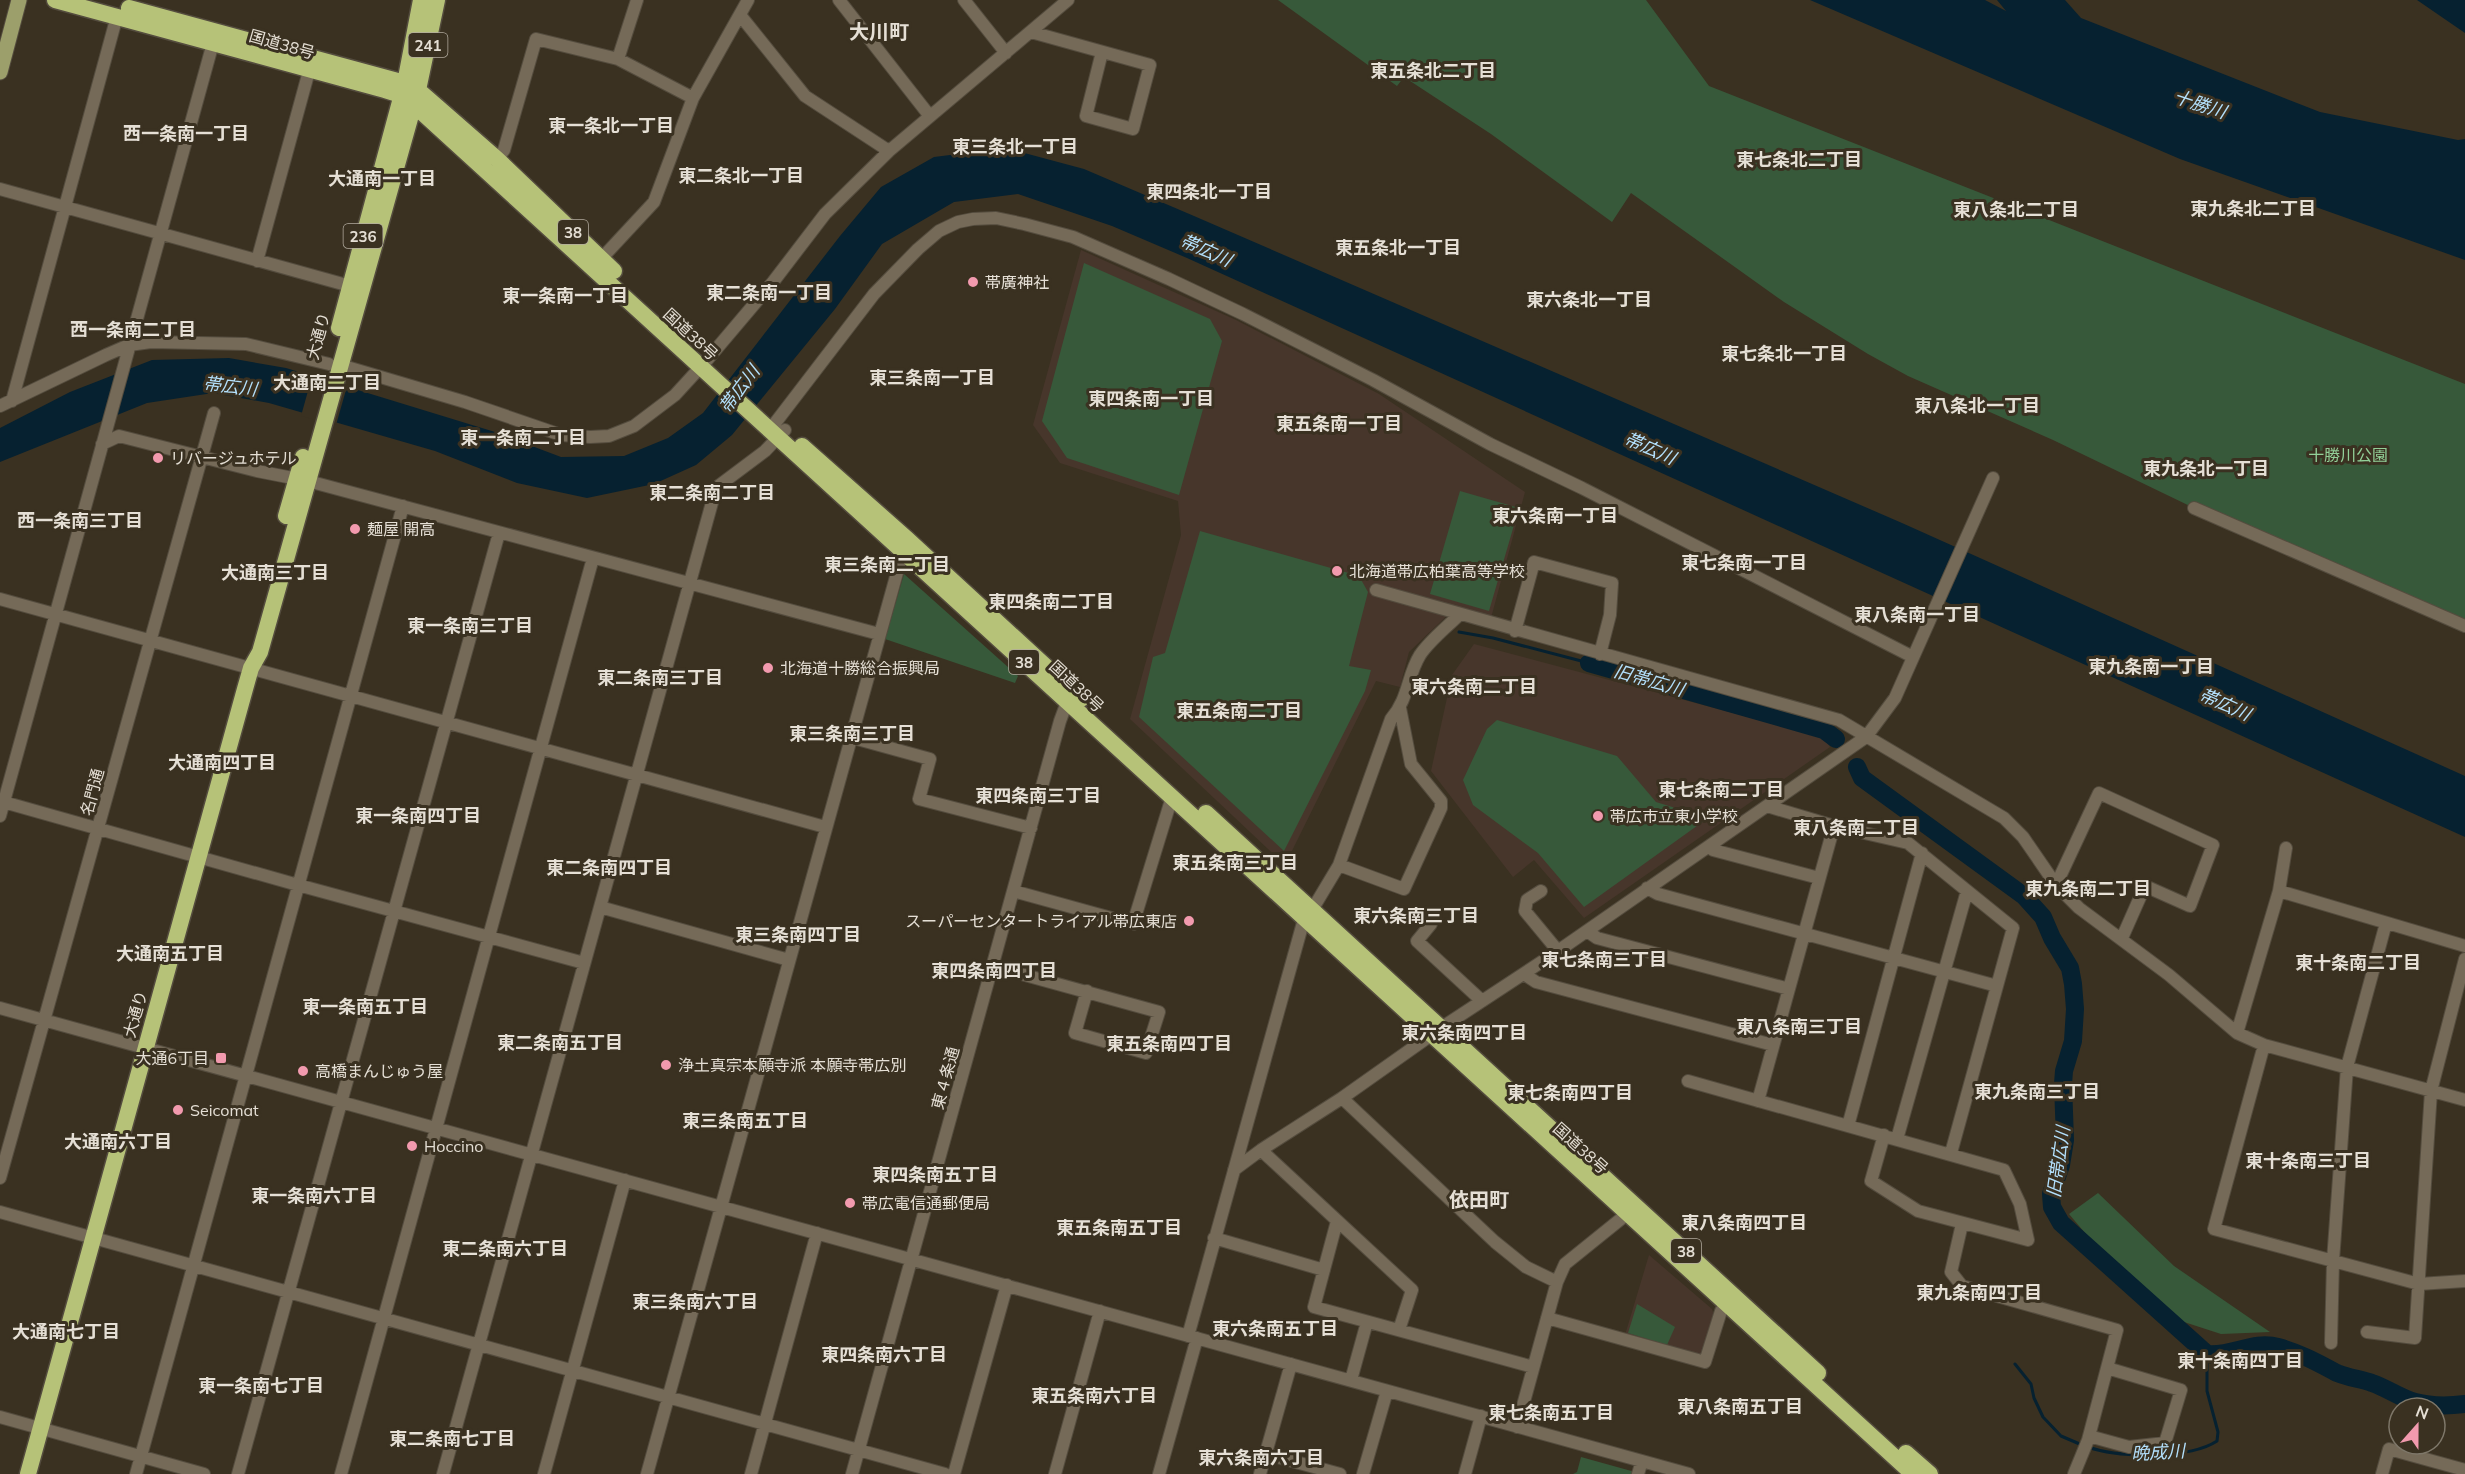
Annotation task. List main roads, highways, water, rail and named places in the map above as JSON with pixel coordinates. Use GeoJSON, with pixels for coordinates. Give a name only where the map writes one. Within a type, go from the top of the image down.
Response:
{"type":"FeatureCollection","features":[{"type":"Feature","properties":{"kind":"highway","name":"国道38号"},"geometry":{"type":"LineString","coordinates":[[55,0],[309,71],[409,93],[1436,1031],[1930,1474]]}},
{"type":"Feature","properties":{"kind":"highway","name":"国道38号"},"geometry":{"type":"LineString","coordinates":[[100,0],[409,93],[497,159],[708,367]]}},
{"type":"Feature","properties":{"kind":"highway","name":"241"},"geometry":{"type":"LineString","coordinates":[[409,93],[421,0]]}},
{"type":"Feature","properties":{"kind":"highway","name":"241"},"geometry":{"type":"LineString","coordinates":[[409,93],[437,0]]}},
{"type":"Feature","properties":{"kind":"highway","name":"大通り"},"geometry":{"type":"LineString","coordinates":[[332,371],[350,286],[409,93]]}},
{"type":"Feature","properties":{"kind":"highway","name":"大通り"},"geometry":{"type":"LineString","coordinates":[[28,1474],[251,668],[250,648],[302,479],[409,93]]}},
{"type":"Feature","properties":{"kind":"highway","name":"国道38号"},"geometry":{"type":"LineString","coordinates":[[1071,697],[1172,797],[1308,914]]}},
{"type":"Feature","properties":{"kind":"highway","name":"国道38号"},"geometry":{"type":"LineString","coordinates":[[1436,1031],[1627,1214],[1912,1474]]}},
{"type":"Feature","properties":{"kind":"main road"},"geometry":{"type":"LineString","coordinates":[[0,72],[19,0]]}},
{"type":"Feature","properties":{"kind":"water","name":"十勝川"},"geometry":{"type":"Polygon","coordinates":[[[1810,0],[1985,0],[2006,11],[1997,0],[2065,0],[2081,18],[2320,112],[2458,140],[2465,139],[2465,260],[2180,159],[1810,0]]]}},
{"type":"Feature","properties":{"kind":"water"},"geometry":{"type":"Polygon","coordinates":[[[2417,0],[2465,0],[2465,33],[2417,0]]]}},
{"type":"Feature","properties":{"kind":"water","name":"帯広川"},"geometry":{"type":"Polygon","coordinates":[[[1006,148],[1084,169],[1194,216],[1902,523],[2465,776],[2465,837],[1187,258],[1112,226],[1018,194],[954,202],[882,244],[835,309],[732,435],[696,465],[654,484],[587,498],[517,483],[435,451],[269,403],[213,393],[147,403],[0,462],[0,428],[70,392],[152,360],[229,358],[286,368],[495,432],[561,457],[624,456],[668,438],[703,413],[840,236],[881,187],[934,157],[1006,148]]]}},
{"type":"Feature","properties":{"kind":"waterway","name":"旧帯広川"},"geometry":{"type":"LineString","coordinates":[[1459,632],[1493,638],[1589,663]]}},
{"type":"Feature","properties":{"kind":"waterway","name":"旧帯広川"},"geometry":{"type":"LineString","coordinates":[[1589,663],[1824,730],[1836,739]]}},
{"type":"Feature","properties":{"kind":"waterway","name":"旧帯広川"},"geometry":{"type":"LineString","coordinates":[[1857,767],[1862,778],[2024,896],[2043,917],[2052,938],[2070,968],[2075,1009],[2073,1041],[2064,1071],[2063,1084],[2065,1140],[2061,1165],[2051,1194],[2052,1207],[2061,1223],[2207,1354],[2269,1345],[2301,1355],[2337,1373],[2372,1383],[2415,1402],[2440,1405],[2465,1404]]}},
{"type":"Feature","properties":{"kind":"waterway","name":"晩成川"},"geometry":{"type":"LineString","coordinates":[[2088,1447],[2117,1453],[2154,1455],[2190,1451],[2217,1441],[2218,1432],[2207,1391],[2207,1354]]}},
{"type":"Feature","properties":{"kind":"waterway","name":"晩成川"},"geometry":{"type":"LineString","coordinates":[[2015,1364],[2031,1384],[2034,1398],[2043,1417],[2061,1436],[2082,1445]]}},
{"type":"Feature","properties":{"kind":"place","name":"帯廣神社"},"geometry":{"type":"Point","coordinates":[973,282]}},
{"type":"Feature","properties":{"kind":"place","name":"リバージュホテル"},"geometry":{"type":"Point","coordinates":[158,458]}},
{"type":"Feature","properties":{"kind":"place","name":"麺屋 開高"},"geometry":{"type":"Point","coordinates":[355,529]}},
{"type":"Feature","properties":{"kind":"place","name":"北海道帯広柏葉高等学校"},"geometry":{"type":"Point","coordinates":[1337,571]}},
{"type":"Feature","properties":{"kind":"place","name":"北海道十勝総合振興局"},"geometry":{"type":"Point","coordinates":[768,668]}},
{"type":"Feature","properties":{"kind":"place","name":"帯広市立東小学校"},"geometry":{"type":"Point","coordinates":[1598,816]}},
{"type":"Feature","properties":{"kind":"place","name":"スーパーセンタートライアル帯広東店"},"geometry":{"type":"Point","coordinates":[1189,921]}},
{"type":"Feature","properties":{"kind":"place","name":"大通6丁目"},"geometry":{"type":"Point","coordinates":[221,1058]}},
{"type":"Feature","properties":{"kind":"place","name":"浄土真宗本願寺派 本願寺帯広別"},"geometry":{"type":"Point","coordinates":[666,1065]}},
{"type":"Feature","properties":{"kind":"place","name":"高橋まんじゅう屋"},"geometry":{"type":"Point","coordinates":[303,1071]}},
{"type":"Feature","properties":{"kind":"place","name":"Seicomat"},"geometry":{"type":"Point","coordinates":[178,1110]}},
{"type":"Feature","properties":{"kind":"place","name":"Hoccino"},"geometry":{"type":"Point","coordinates":[412,1146]}},
{"type":"Feature","properties":{"kind":"place","name":"帯広電信通郵便局"},"geometry":{"type":"Point","coordinates":[850,1203]}},
{"type":"Feature","properties":{"kind":"district","name":"大川町"},"geometry":{"type":"Point","coordinates":[879,31]}},
{"type":"Feature","properties":{"kind":"district","name":"東五条北二丁目"},"geometry":{"type":"Point","coordinates":[1433,70]}},
{"type":"Feature","properties":{"kind":"district","name":"東一条北一丁目"},"geometry":{"type":"Point","coordinates":[611,125]}},
{"type":"Feature","properties":{"kind":"district","name":"西一条南一丁目"},"geometry":{"type":"Point","coordinates":[186,133]}},
{"type":"Feature","properties":{"kind":"district","name":"東三条北一丁目"},"geometry":{"type":"Point","coordinates":[1015,146]}},
{"type":"Feature","properties":{"kind":"district","name":"東七条北二丁目"},"geometry":{"type":"Point","coordinates":[1799,159]}},
{"type":"Feature","properties":{"kind":"district","name":"東二条北一丁目"},"geometry":{"type":"Point","coordinates":[741,175]}},
{"type":"Feature","properties":{"kind":"district","name":"大通南一丁目"},"geometry":{"type":"Point","coordinates":[382,178]}},
{"type":"Feature","properties":{"kind":"district","name":"東四条北一丁目"},"geometry":{"type":"Point","coordinates":[1209,191]}},
{"type":"Feature","properties":{"kind":"district","name":"東九条北二丁目"},"geometry":{"type":"Point","coordinates":[2253,208]}},
{"type":"Feature","properties":{"kind":"district","name":"東八条北二丁目"},"geometry":{"type":"Point","coordinates":[2016,209]}},
{"type":"Feature","properties":{"kind":"district","name":"東五条北一丁目"},"geometry":{"type":"Point","coordinates":[1398,247]}},
{"type":"Feature","properties":{"kind":"district","name":"東二条南一丁目"},"geometry":{"type":"Point","coordinates":[769,292]}},
{"type":"Feature","properties":{"kind":"district","name":"東一条南一丁目"},"geometry":{"type":"Point","coordinates":[565,295]}},
{"type":"Feature","properties":{"kind":"district","name":"東六条北一丁目"},"geometry":{"type":"Point","coordinates":[1589,299]}},
{"type":"Feature","properties":{"kind":"district","name":"西一条南二丁目"},"geometry":{"type":"Point","coordinates":[133,329]}},
{"type":"Feature","properties":{"kind":"district","name":"東七条北一丁目"},"geometry":{"type":"Point","coordinates":[1784,353]}},
{"type":"Feature","properties":{"kind":"district","name":"東三条南一丁目"},"geometry":{"type":"Point","coordinates":[932,377]}},
{"type":"Feature","properties":{"kind":"district","name":"大通南二丁目"},"geometry":{"type":"Point","coordinates":[327,382]}},
{"type":"Feature","properties":{"kind":"district","name":"東四条南一丁目"},"geometry":{"type":"Point","coordinates":[1151,398]}},
{"type":"Feature","properties":{"kind":"district","name":"東八条北一丁目"},"geometry":{"type":"Point","coordinates":[1977,405]}},
{"type":"Feature","properties":{"kind":"district","name":"東五条南一丁目"},"geometry":{"type":"Point","coordinates":[1339,423]}},
{"type":"Feature","properties":{"kind":"district","name":"東一条南二丁目"},"geometry":{"type":"Point","coordinates":[523,437]}},
{"type":"Feature","properties":{"kind":"district","name":"東九条北一丁目"},"geometry":{"type":"Point","coordinates":[2206,468]}},
{"type":"Feature","properties":{"kind":"district","name":"東二条南二丁目"},"geometry":{"type":"Point","coordinates":[712,492]}},
{"type":"Feature","properties":{"kind":"district","name":"東六条南一丁目"},"geometry":{"type":"Point","coordinates":[1555,515]}},
{"type":"Feature","properties":{"kind":"district","name":"西一条南三丁目"},"geometry":{"type":"Point","coordinates":[80,520]}},
{"type":"Feature","properties":{"kind":"district","name":"東七条南一丁目"},"geometry":{"type":"Point","coordinates":[1744,562]}},
{"type":"Feature","properties":{"kind":"district","name":"東三条南二丁目"},"geometry":{"type":"Point","coordinates":[887,564]}},
{"type":"Feature","properties":{"kind":"district","name":"大通南三丁目"},"geometry":{"type":"Point","coordinates":[275,572]}},
{"type":"Feature","properties":{"kind":"district","name":"東四条南二丁目"},"geometry":{"type":"Point","coordinates":[1051,601]}},
{"type":"Feature","properties":{"kind":"district","name":"東八条南一丁目"},"geometry":{"type":"Point","coordinates":[1917,614]}},
{"type":"Feature","properties":{"kind":"district","name":"東一条南三丁目"},"geometry":{"type":"Point","coordinates":[470,625]}},
{"type":"Feature","properties":{"kind":"district","name":"東九条南一丁目"},"geometry":{"type":"Point","coordinates":[2151,666]}},
{"type":"Feature","properties":{"kind":"district","name":"東二条南三丁目"},"geometry":{"type":"Point","coordinates":[660,677]}},
{"type":"Feature","properties":{"kind":"district","name":"東六条南二丁目"},"geometry":{"type":"Point","coordinates":[1474,686]}},
{"type":"Feature","properties":{"kind":"district","name":"東五条南二丁目"},"geometry":{"type":"Point","coordinates":[1239,710]}},
{"type":"Feature","properties":{"kind":"district","name":"東三条南三丁目"},"geometry":{"type":"Point","coordinates":[852,733]}},
{"type":"Feature","properties":{"kind":"district","name":"大通南四丁目"},"geometry":{"type":"Point","coordinates":[222,762]}},
{"type":"Feature","properties":{"kind":"district","name":"東七条南二丁目"},"geometry":{"type":"Point","coordinates":[1721,789]}},
{"type":"Feature","properties":{"kind":"district","name":"東四条南三丁目"},"geometry":{"type":"Point","coordinates":[1038,795]}},
{"type":"Feature","properties":{"kind":"district","name":"東一条南四丁目"},"geometry":{"type":"Point","coordinates":[418,815]}},
{"type":"Feature","properties":{"kind":"district","name":"東八条南二丁目"},"geometry":{"type":"Point","coordinates":[1856,827]}},
{"type":"Feature","properties":{"kind":"district","name":"東五条南三丁目"},"geometry":{"type":"Point","coordinates":[1235,862]}},
{"type":"Feature","properties":{"kind":"district","name":"東二条南四丁目"},"geometry":{"type":"Point","coordinates":[609,867]}},
{"type":"Feature","properties":{"kind":"district","name":"東九条南二丁目"},"geometry":{"type":"Point","coordinates":[2088,888]}},
{"type":"Feature","properties":{"kind":"district","name":"東六条南三丁目"},"geometry":{"type":"Point","coordinates":[1416,915]}},
{"type":"Feature","properties":{"kind":"district","name":"東三条南四丁目"},"geometry":{"type":"Point","coordinates":[798,934]}},
{"type":"Feature","properties":{"kind":"district","name":"大通南五丁目"},"geometry":{"type":"Point","coordinates":[170,953]}},
{"type":"Feature","properties":{"kind":"district","name":"東七条南三丁目"},"geometry":{"type":"Point","coordinates":[1604,959]}},
{"type":"Feature","properties":{"kind":"district","name":"東十条南二丁目"},"geometry":{"type":"Point","coordinates":[2358,962]}},
{"type":"Feature","properties":{"kind":"district","name":"東四条南四丁目"},"geometry":{"type":"Point","coordinates":[994,970]}},
{"type":"Feature","properties":{"kind":"district","name":"東一条南五丁目"},"geometry":{"type":"Point","coordinates":[365,1006]}},
{"type":"Feature","properties":{"kind":"district","name":"東八条南三丁目"},"geometry":{"type":"Point","coordinates":[1799,1026]}},
{"type":"Feature","properties":{"kind":"district","name":"東六条南四丁目"},"geometry":{"type":"Point","coordinates":[1464,1032]}},
{"type":"Feature","properties":{"kind":"district","name":"東二条南五丁目"},"geometry":{"type":"Point","coordinates":[560,1042]}},
{"type":"Feature","properties":{"kind":"district","name":"東五条南四丁目"},"geometry":{"type":"Point","coordinates":[1169,1043]}},
{"type":"Feature","properties":{"kind":"district","name":"東九条南三丁目"},"geometry":{"type":"Point","coordinates":[2037,1091]}},
{"type":"Feature","properties":{"kind":"district","name":"東七条南四丁目"},"geometry":{"type":"Point","coordinates":[1570,1092]}},
{"type":"Feature","properties":{"kind":"district","name":"東三条南五丁目"},"geometry":{"type":"Point","coordinates":[745,1120]}},
{"type":"Feature","properties":{"kind":"district","name":"大通南六丁目"},"geometry":{"type":"Point","coordinates":[118,1141]}},
{"type":"Feature","properties":{"kind":"district","name":"東十条南三丁目"},"geometry":{"type":"Point","coordinates":[2308,1160]}},
{"type":"Feature","properties":{"kind":"district","name":"東四条南五丁目"},"geometry":{"type":"Point","coordinates":[935,1174]}},
{"type":"Feature","properties":{"kind":"district","name":"東一条南六丁目"},"geometry":{"type":"Point","coordinates":[314,1195]}},
{"type":"Feature","properties":{"kind":"district","name":"依田町"},"geometry":{"type":"Point","coordinates":[1479,1199]}},
{"type":"Feature","properties":{"kind":"district","name":"東八条南四丁目"},"geometry":{"type":"Point","coordinates":[1744,1222]}},
{"type":"Feature","properties":{"kind":"district","name":"東五条南五丁目"},"geometry":{"type":"Point","coordinates":[1119,1227]}},
{"type":"Feature","properties":{"kind":"district","name":"東二条南六丁目"},"geometry":{"type":"Point","coordinates":[505,1248]}},
{"type":"Feature","properties":{"kind":"district","name":"東九条南四丁目"},"geometry":{"type":"Point","coordinates":[1979,1292]}},
{"type":"Feature","properties":{"kind":"district","name":"東三条南六丁目"},"geometry":{"type":"Point","coordinates":[695,1301]}},
{"type":"Feature","properties":{"kind":"district","name":"東六条南五丁目"},"geometry":{"type":"Point","coordinates":[1275,1328]}},
{"type":"Feature","properties":{"kind":"district","name":"大通南七丁目"},"geometry":{"type":"Point","coordinates":[66,1331]}},
{"type":"Feature","properties":{"kind":"district","name":"東四条南六丁目"},"geometry":{"type":"Point","coordinates":[884,1354]}},
{"type":"Feature","properties":{"kind":"district","name":"東十条南四丁目"},"geometry":{"type":"Point","coordinates":[2240,1360]}},
{"type":"Feature","properties":{"kind":"district","name":"東一条南七丁目"},"geometry":{"type":"Point","coordinates":[261,1385]}},
{"type":"Feature","properties":{"kind":"district","name":"東五条南六丁目"},"geometry":{"type":"Point","coordinates":[1094,1395]}},
{"type":"Feature","properties":{"kind":"district","name":"東八条南五丁目"},"geometry":{"type":"Point","coordinates":[1740,1406]}},
{"type":"Feature","properties":{"kind":"district","name":"東七条南五丁目"},"geometry":{"type":"Point","coordinates":[1551,1412]}},
{"type":"Feature","properties":{"kind":"district","name":"東二条南七丁目"},"geometry":{"type":"Point","coordinates":[452,1438]}},
{"type":"Feature","properties":{"kind":"district","name":"東六条南六丁目"},"geometry":{"type":"Point","coordinates":[1261,1457]}},
{"type":"Feature","properties":{"kind":"park label","name":"十勝川公園"},"geometry":{"type":"Point","coordinates":[2348,455]}}]}
